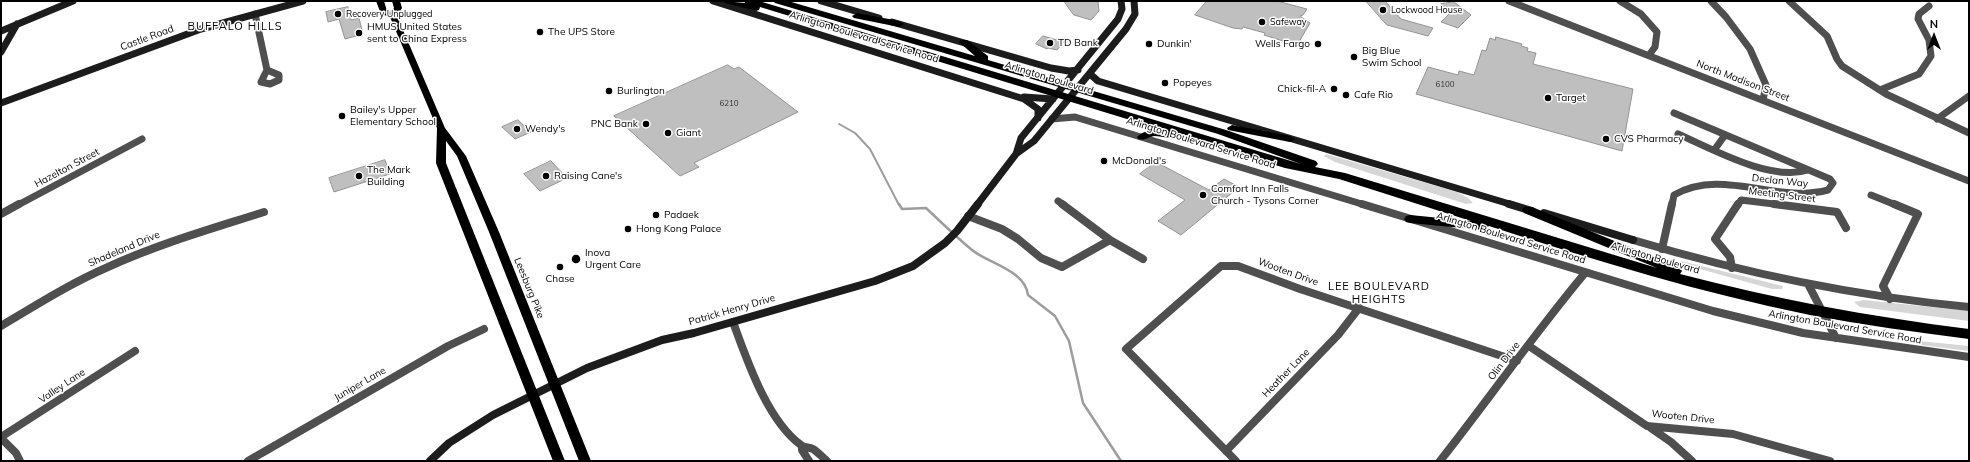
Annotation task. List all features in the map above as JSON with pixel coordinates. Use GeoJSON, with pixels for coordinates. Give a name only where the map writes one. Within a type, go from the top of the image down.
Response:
{"type":"FeatureCollection","features":[{"type":"Feature","properties":{"kind":"highway"},"geometry":{"type":"LineString","coordinates":[[728,1],[821,23]]}},
{"type":"Feature","properties":{"kind":"highway","name":"Arlington Boulevard"},"geometry":{"type":"LineString","coordinates":[[749,1],[1055,96],[1069,97],[1289,165],[1341,176],[1517,230],[1720,289],[1823,313],[1938,331],[1969,334]]}},
{"type":"Feature","properties":{"kind":"highway","name":"Arlington Boulevard"},"geometry":{"type":"LineString","coordinates":[[778,1],[1229,134],[1296,157],[1341,176]]}},
{"type":"Feature","properties":{"kind":"highway"},"geometry":{"type":"LineString","coordinates":[[790,1],[898,24]]}},
{"type":"Feature","properties":{"kind":"highway"},"geometry":{"type":"LineString","coordinates":[[964,42],[992,63]]}},
{"type":"Feature","properties":{"kind":"highway"},"geometry":{"type":"LineString","coordinates":[[1095,105],[1134,122],[1140,136],[1161,132],[1211,141]]}},
{"type":"Feature","properties":{"kind":"highway"},"geometry":{"type":"LineString","coordinates":[[1158,114],[1191,119],[1290,139]]}},
{"type":"Feature","properties":{"kind":"highway"},"geometry":{"type":"LineString","coordinates":[[1528,210],[1720,289]]}},
{"type":"Feature","properties":{"kind":"highway"},"geometry":{"type":"LineString","coordinates":[[1410,219],[1517,230]]}},
{"type":"Feature","properties":{"kind":"main road","name":"Leesburg Pike"},"geometry":{"type":"LineString","coordinates":[[380,1],[384,12],[393,16],[441,128],[461,156],[491,225],[585,461]]}},
{"type":"Feature","properties":{"kind":"main road"},"geometry":{"type":"LineString","coordinates":[[393,16],[398,8],[396,1]]}},
{"type":"Feature","properties":{"kind":"main road","name":"Leesburg Pike"},"geometry":{"type":"LineString","coordinates":[[441,128],[441,163],[559,461]]}},
{"type":"Feature","properties":{"kind":"street"},"geometry":{"type":"LineString","coordinates":[[1,31],[73,1]]}},
{"type":"Feature","properties":{"kind":"street","name":"Castle Road"},"geometry":{"type":"LineString","coordinates":[[1,103],[201,29],[303,1]]}},
{"type":"Feature","properties":{"kind":"street","name":"Arlington Boulevard Service Road"},"geometry":{"type":"LineString","coordinates":[[713,1],[1008,94],[1031,103],[1039,112],[1038,118]]}},
{"type":"Feature","properties":{"kind":"street"},"geometry":{"type":"LineString","coordinates":[[821,1],[1051,68],[1078,70]]}},
{"type":"Feature","properties":{"kind":"street","name":"Patrick Henry Drive"},"geometry":{"type":"LineString","coordinates":[[1016,154],[1021,138],[1078,70],[1118,19],[1122,9],[1121,1]]}},
{"type":"Feature","properties":{"kind":"street","name":"Patrick Henry Drive"},"geometry":{"type":"LineString","coordinates":[[430,461],[449,443],[467,430],[532,394],[587,368],[636,349],[895,274],[928,257],[945,243],[1016,154],[1034,141],[1132,22],[1135,14],[1134,1]]}},
{"type":"Feature","properties":{"kind":"street","name":"North Madison Street"},"geometry":{"type":"LineString","coordinates":[[1509,1],[1969,181]]}},
{"type":"Feature","properties":{"kind":"street"},"geometry":{"type":"LineString","coordinates":[[1620,1],[1631,6],[1644,16],[1657,32],[1655,47],[1649,55]]}},
{"type":"Feature","properties":{"kind":"street"},"geometry":{"type":"LineString","coordinates":[[1711,1],[1726,17],[1750,49],[1766,85],[1763,100]]}},
{"type":"Feature","properties":{"kind":"street"},"geometry":{"type":"LineString","coordinates":[[1789,1],[1827,36],[1832,44],[1834,56],[1841,65],[1880,90],[1937,119],[1969,133]]}},
{"type":"Feature","properties":{"kind":"street"},"geometry":{"type":"LineString","coordinates":[[1880,90],[1919,74],[1931,56],[1928,40],[1918,20],[1918,14],[1929,6]]}},
{"type":"Feature","properties":{"kind":"street"},"geometry":{"type":"LineString","coordinates":[[255,14],[267,70]]}},
{"type":"Feature","properties":{"kind":"street"},"geometry":{"type":"LineString","coordinates":[[1,52],[4,40],[17,24]]}},
{"type":"Feature","properties":{"kind":"street"},"geometry":{"type":"LineString","coordinates":[[1090,74],[1098,81],[1528,210],[1559,217],[1662,249],[1732,268],[1808,284],[1890,298],[1969,307]]}},
{"type":"Feature","properties":{"kind":"street","name":"Arlington Boulevard Service Road"},"geometry":{"type":"LineString","coordinates":[[1008,94],[1026,98],[1055,96]]}},
{"type":"Feature","properties":{"kind":"street"},"geometry":{"type":"LineString","coordinates":[[1937,119],[1969,96]]}},
{"type":"Feature","properties":{"kind":"street","name":"Declan Way"},"geometry":{"type":"LineString","coordinates":[[1662,249],[1674,195],[1691,186],[1716,183],[1814,195],[1830,190],[1833,187],[1833,183],[1830,179],[1674,113]]}},
{"type":"Feature","properties":{"kind":"street","name":"Arlington Boulevard Service Road"},"geometry":{"type":"LineString","coordinates":[[1052,119],[1075,117],[1713,311],[1774,326],[1836,338],[1969,357]]}},
{"type":"Feature","properties":{"kind":"street"},"geometry":{"type":"LineString","coordinates":[[1678,134],[1760,168],[1800,174],[1808,170]]}},
{"type":"Feature","properties":{"kind":"street"},"geometry":{"type":"LineString","coordinates":[[1715,149],[1724,135]]}},
{"type":"Feature","properties":{"kind":"street","name":"Hazelton Street"},"geometry":{"type":"LineString","coordinates":[[1,214],[142,140]]}},
{"type":"Feature","properties":{"kind":"street"},"geometry":{"type":"LineString","coordinates":[[1871,195],[1918,214],[1883,286],[1890,298]]}},
{"type":"Feature","properties":{"kind":"street","name":"Meeting Street"},"geometry":{"type":"LineString","coordinates":[[1732,268],[1730,257],[1715,239],[1741,200],[1837,212],[1846,228]]}},
{"type":"Feature","properties":{"kind":"street"},"geometry":{"type":"LineString","coordinates":[[1058,201],[1110,240],[1143,259]]}},
{"type":"Feature","properties":{"kind":"street","name":"Shadeland Drive"},"geometry":{"type":"LineString","coordinates":[[1,326],[75,283],[108,267],[172,241],[264,212]]}},
{"type":"Feature","properties":{"kind":"street"},"geometry":{"type":"LineString","coordinates":[[968,216],[1002,229],[1018,239],[1041,258],[1062,267],[1110,240]]}},
{"type":"Feature","properties":{"kind":"street","name":"Wooten Drive"},"geometry":{"type":"LineString","coordinates":[[1226,451],[1146,372],[1126,349],[1216,269],[1228,265],[1234,265],[1517,362]]}},
{"type":"Feature","properties":{"kind":"street","name":"Olin Drive"},"geometry":{"type":"LineString","coordinates":[[1440,461],[1517,362],[1550,316],[1585,273]]}},
{"type":"Feature","properties":{"kind":"street"},"geometry":{"type":"LineString","coordinates":[[1808,284],[1836,338]]}},
{"type":"Feature","properties":{"kind":"street","name":"Heather Lane"},"geometry":{"type":"LineString","coordinates":[[1226,451],[1338,335],[1359,308]]}},
{"type":"Feature","properties":{"kind":"street"},"geometry":{"type":"LineString","coordinates":[[733,322],[750,368],[771,409],[802,446],[812,449],[827,461]]}},
{"type":"Feature","properties":{"kind":"street","name":"Juniper Lane"},"geometry":{"type":"LineString","coordinates":[[248,461],[448,346],[484,329]]}},
{"type":"Feature","properties":{"kind":"street","name":"Wooten Drive"},"geometry":{"type":"LineString","coordinates":[[1529,346],[1648,426],[1733,434],[1830,461]]}},
{"type":"Feature","properties":{"kind":"street","name":"Valley Lane"},"geometry":{"type":"LineString","coordinates":[[1,438],[135,351]]}},
{"type":"Feature","properties":{"kind":"street"},"geometry":{"type":"LineString","coordinates":[[1648,426],[1671,442],[1692,461]]}},
{"type":"Feature","properties":{"kind":"street"},"geometry":{"type":"LineString","coordinates":[[1,438],[16,453],[20,461]]}},
{"type":"Feature","properties":{"kind":"street"},"geometry":{"type":"LineString","coordinates":[[802,446],[802,450],[809,461]]}},
{"type":"Feature","properties":{"kind":"street"},"geometry":{"type":"LineString","coordinates":[[1226,451],[1236,461]]}},
{"type":"Feature","properties":{"kind":"shaded area"},"geometry":{"type":"Polygon","coordinates":[[[1326,154],[1457,192],[1468,198],[1473,203],[1466,204],[1335,162],[1324,156],[1326,154]]]}},
{"type":"Feature","properties":{"kind":"shaded area"},"geometry":{"type":"Polygon","coordinates":[[[1680,261],[1783,286],[1782,289],[1772,289],[1682,264],[1680,261]]]}},
{"type":"Feature","properties":{"kind":"shaded area"},"geometry":{"type":"Polygon","coordinates":[[[1864,300],[1969,311],[1969,321],[1860,307],[1854,302],[1864,300]]]}},
{"type":"Feature","properties":{"kind":"shaded area"},"geometry":{"type":"Polygon","coordinates":[[[1909,340],[1969,346],[1969,351],[1921,345],[1909,340]]]}},
{"type":"Feature","properties":{"kind":"building"},"geometry":{"type":"Polygon","coordinates":[[[1064,1],[1098,1],[1099,11],[1091,20],[1074,15],[1064,1]]]}},
{"type":"Feature","properties":{"kind":"building","name":"Safeway"},"geometry":{"type":"Polygon","coordinates":[[[1207,1],[1277,1],[1307,9],[1303,15],[1300,16],[1310,23],[1299,42],[1286,42],[1264,35],[1265,33],[1243,27],[1242,29],[1233,28],[1195,15],[1207,1]]]}},
{"type":"Feature","properties":{"kind":"building","name":"Lockwood House"},"geometry":{"type":"Polygon","coordinates":[[[1366,1],[1385,1],[1401,19],[1433,28],[1428,36],[1387,25],[1366,1]]]}},
{"type":"Feature","properties":{"kind":"building"},"geometry":{"type":"Polygon","coordinates":[[[1454,2],[1471,15],[1458,28],[1441,22],[1450,13],[1441,4],[1454,2]]]}},
{"type":"Feature","properties":{"kind":"building"},"geometry":{"type":"Polygon","coordinates":[[[348,7],[351,20],[359,18],[363,34],[345,39],[339,19],[328,22],[326,12],[348,7]]]}},
{"type":"Feature","properties":{"kind":"building","name":"TD Bank"},"geometry":{"type":"Polygon","coordinates":[[[1043,36],[1064,42],[1057,50],[1047,49],[1036,44],[1043,36]]]}},
{"type":"Feature","properties":{"kind":"building","name":"Target"},"geometry":{"type":"Polygon","coordinates":[[[1496,37],[1522,44],[1521,46],[1528,48],[1527,51],[1536,53],[1533,64],[1633,89],[1622,151],[1416,94],[1428,67],[1458,75],[1459,71],[1474,75],[1482,50],[1486,51],[1490,38],[1495,40],[1496,37]]]}},
{"type":"Feature","properties":{"kind":"building"},"geometry":{"type":"Polygon","coordinates":[[[728,65],[734,69],[739,67],[798,112],[694,163],[699,167],[680,176],[614,116],[728,65]]]}},
{"type":"Feature","properties":{"kind":"building","name":"Wendy's"},"geometry":{"type":"Polygon","coordinates":[[[518,120],[531,132],[515,139],[502,127],[518,120]]]}},
{"type":"Feature","properties":{"kind":"building","name":"The Mark Building"},"geometry":{"type":"Polygon","coordinates":[[[385,160],[390,174],[334,192],[329,178],[385,160]]]}},
{"type":"Feature","properties":{"kind":"building","name":"Raising Cane's"},"geometry":{"type":"Polygon","coordinates":[[[551,161],[567,178],[540,191],[524,174],[551,161]]]}},
{"type":"Feature","properties":{"kind":"building","name":"Comfort Inn Falls Church - Tysons Corner"},"geometry":{"type":"Polygon","coordinates":[[[1156,162],[1209,190],[1224,179],[1239,187],[1181,235],[1158,221],[1185,200],[1140,174],[1156,162]]]}},
{"type":"Feature","properties":{"kind":"waterway"},"geometry":{"type":"LineString","coordinates":[[839,124],[855,133],[870,149],[899,205]]}},
{"type":"Feature","properties":{"kind":"waterway"},"geometry":{"type":"LineString","coordinates":[[899,204],[902,209],[926,208],[972,250],[1013,273],[1025,286],[1028,295],[1055,316],[1069,341],[1083,403],[1121,461]]}},
{"type":"Feature","properties":{"kind":"place","name":"Lockwood House"},"geometry":{"type":"Point","coordinates":[1383,10]}},
{"type":"Feature","properties":{"kind":"place","name":"Recovery Unplugged"},"geometry":{"type":"Point","coordinates":[338,14]}},
{"type":"Feature","properties":{"kind":"place","name":"Safeway"},"geometry":{"type":"Point","coordinates":[1262,22]}},
{"type":"Feature","properties":{"kind":"place","name":"The UPS Store"},"geometry":{"type":"Point","coordinates":[540,32]}},
{"type":"Feature","properties":{"kind":"place","name":"HMUS United States sent to China Express"},"geometry":{"type":"Point","coordinates":[359,33]}},
{"type":"Feature","properties":{"kind":"place","name":"TD Bank"},"geometry":{"type":"Point","coordinates":[1050,43]}},
{"type":"Feature","properties":{"kind":"place","name":"Dunkin'"},"geometry":{"type":"Point","coordinates":[1149,44]}},
{"type":"Feature","properties":{"kind":"place","name":"Wells Fargo"},"geometry":{"type":"Point","coordinates":[1318,44]}},
{"type":"Feature","properties":{"kind":"place","name":"Big Blue Swim School"},"geometry":{"type":"Point","coordinates":[1354,57]}},
{"type":"Feature","properties":{"kind":"place","name":"Popeyes"},"geometry":{"type":"Point","coordinates":[1165,83]}},
{"type":"Feature","properties":{"kind":"place","name":"Chick-fil-A"},"geometry":{"type":"Point","coordinates":[1334,89]}},
{"type":"Feature","properties":{"kind":"place","name":"Burlington"},"geometry":{"type":"Point","coordinates":[609,91]}},
{"type":"Feature","properties":{"kind":"place","name":"Cafe Rio"},"geometry":{"type":"Point","coordinates":[1346,95]}},
{"type":"Feature","properties":{"kind":"place","name":"Target"},"geometry":{"type":"Point","coordinates":[1548,98]}},
{"type":"Feature","properties":{"kind":"place","name":"Bailey's Upper Elementary School"},"geometry":{"type":"Point","coordinates":[342,116]}},
{"type":"Feature","properties":{"kind":"place","name":"PNC Bank"},"geometry":{"type":"Point","coordinates":[646,124]}},
{"type":"Feature","properties":{"kind":"place","name":"Wendy's"},"geometry":{"type":"Point","coordinates":[517,129]}},
{"type":"Feature","properties":{"kind":"place","name":"Giant"},"geometry":{"type":"Point","coordinates":[668,133]}},
{"type":"Feature","properties":{"kind":"place","name":"CVS Pharmacy"},"geometry":{"type":"Point","coordinates":[1606,139]}},
{"type":"Feature","properties":{"kind":"place","name":"McDonald's"},"geometry":{"type":"Point","coordinates":[1104,161]}},
{"type":"Feature","properties":{"kind":"place","name":"The Mark Building"},"geometry":{"type":"Point","coordinates":[359,176]}},
{"type":"Feature","properties":{"kind":"place","name":"Raising Cane's"},"geometry":{"type":"Point","coordinates":[546,176]}},
{"type":"Feature","properties":{"kind":"place","name":"Comfort Inn Falls Church - Tysons Corner"},"geometry":{"type":"Point","coordinates":[1203,195]}},
{"type":"Feature","properties":{"kind":"place","name":"Padaek"},"geometry":{"type":"Point","coordinates":[656,215]}},
{"type":"Feature","properties":{"kind":"place","name":"Hong Kong Palace"},"geometry":{"type":"Point","coordinates":[628,229]}},
{"type":"Feature","properties":{"kind":"place","name":"Inova Urgent Care"},"geometry":{"type":"Point","coordinates":[576,259]}},
{"type":"Feature","properties":{"kind":"place","name":"Chase"},"geometry":{"type":"Point","coordinates":[560,267]}},
{"type":"Feature","properties":{"kind":"district","name":"BUFFALO HILLS"},"geometry":{"type":"Point","coordinates":[235,27]}},
{"type":"Feature","properties":{"kind":"district","name":"LEE BOULEVARD HEIGHTS"},"geometry":{"type":"Point","coordinates":[1379,293]}}]}
